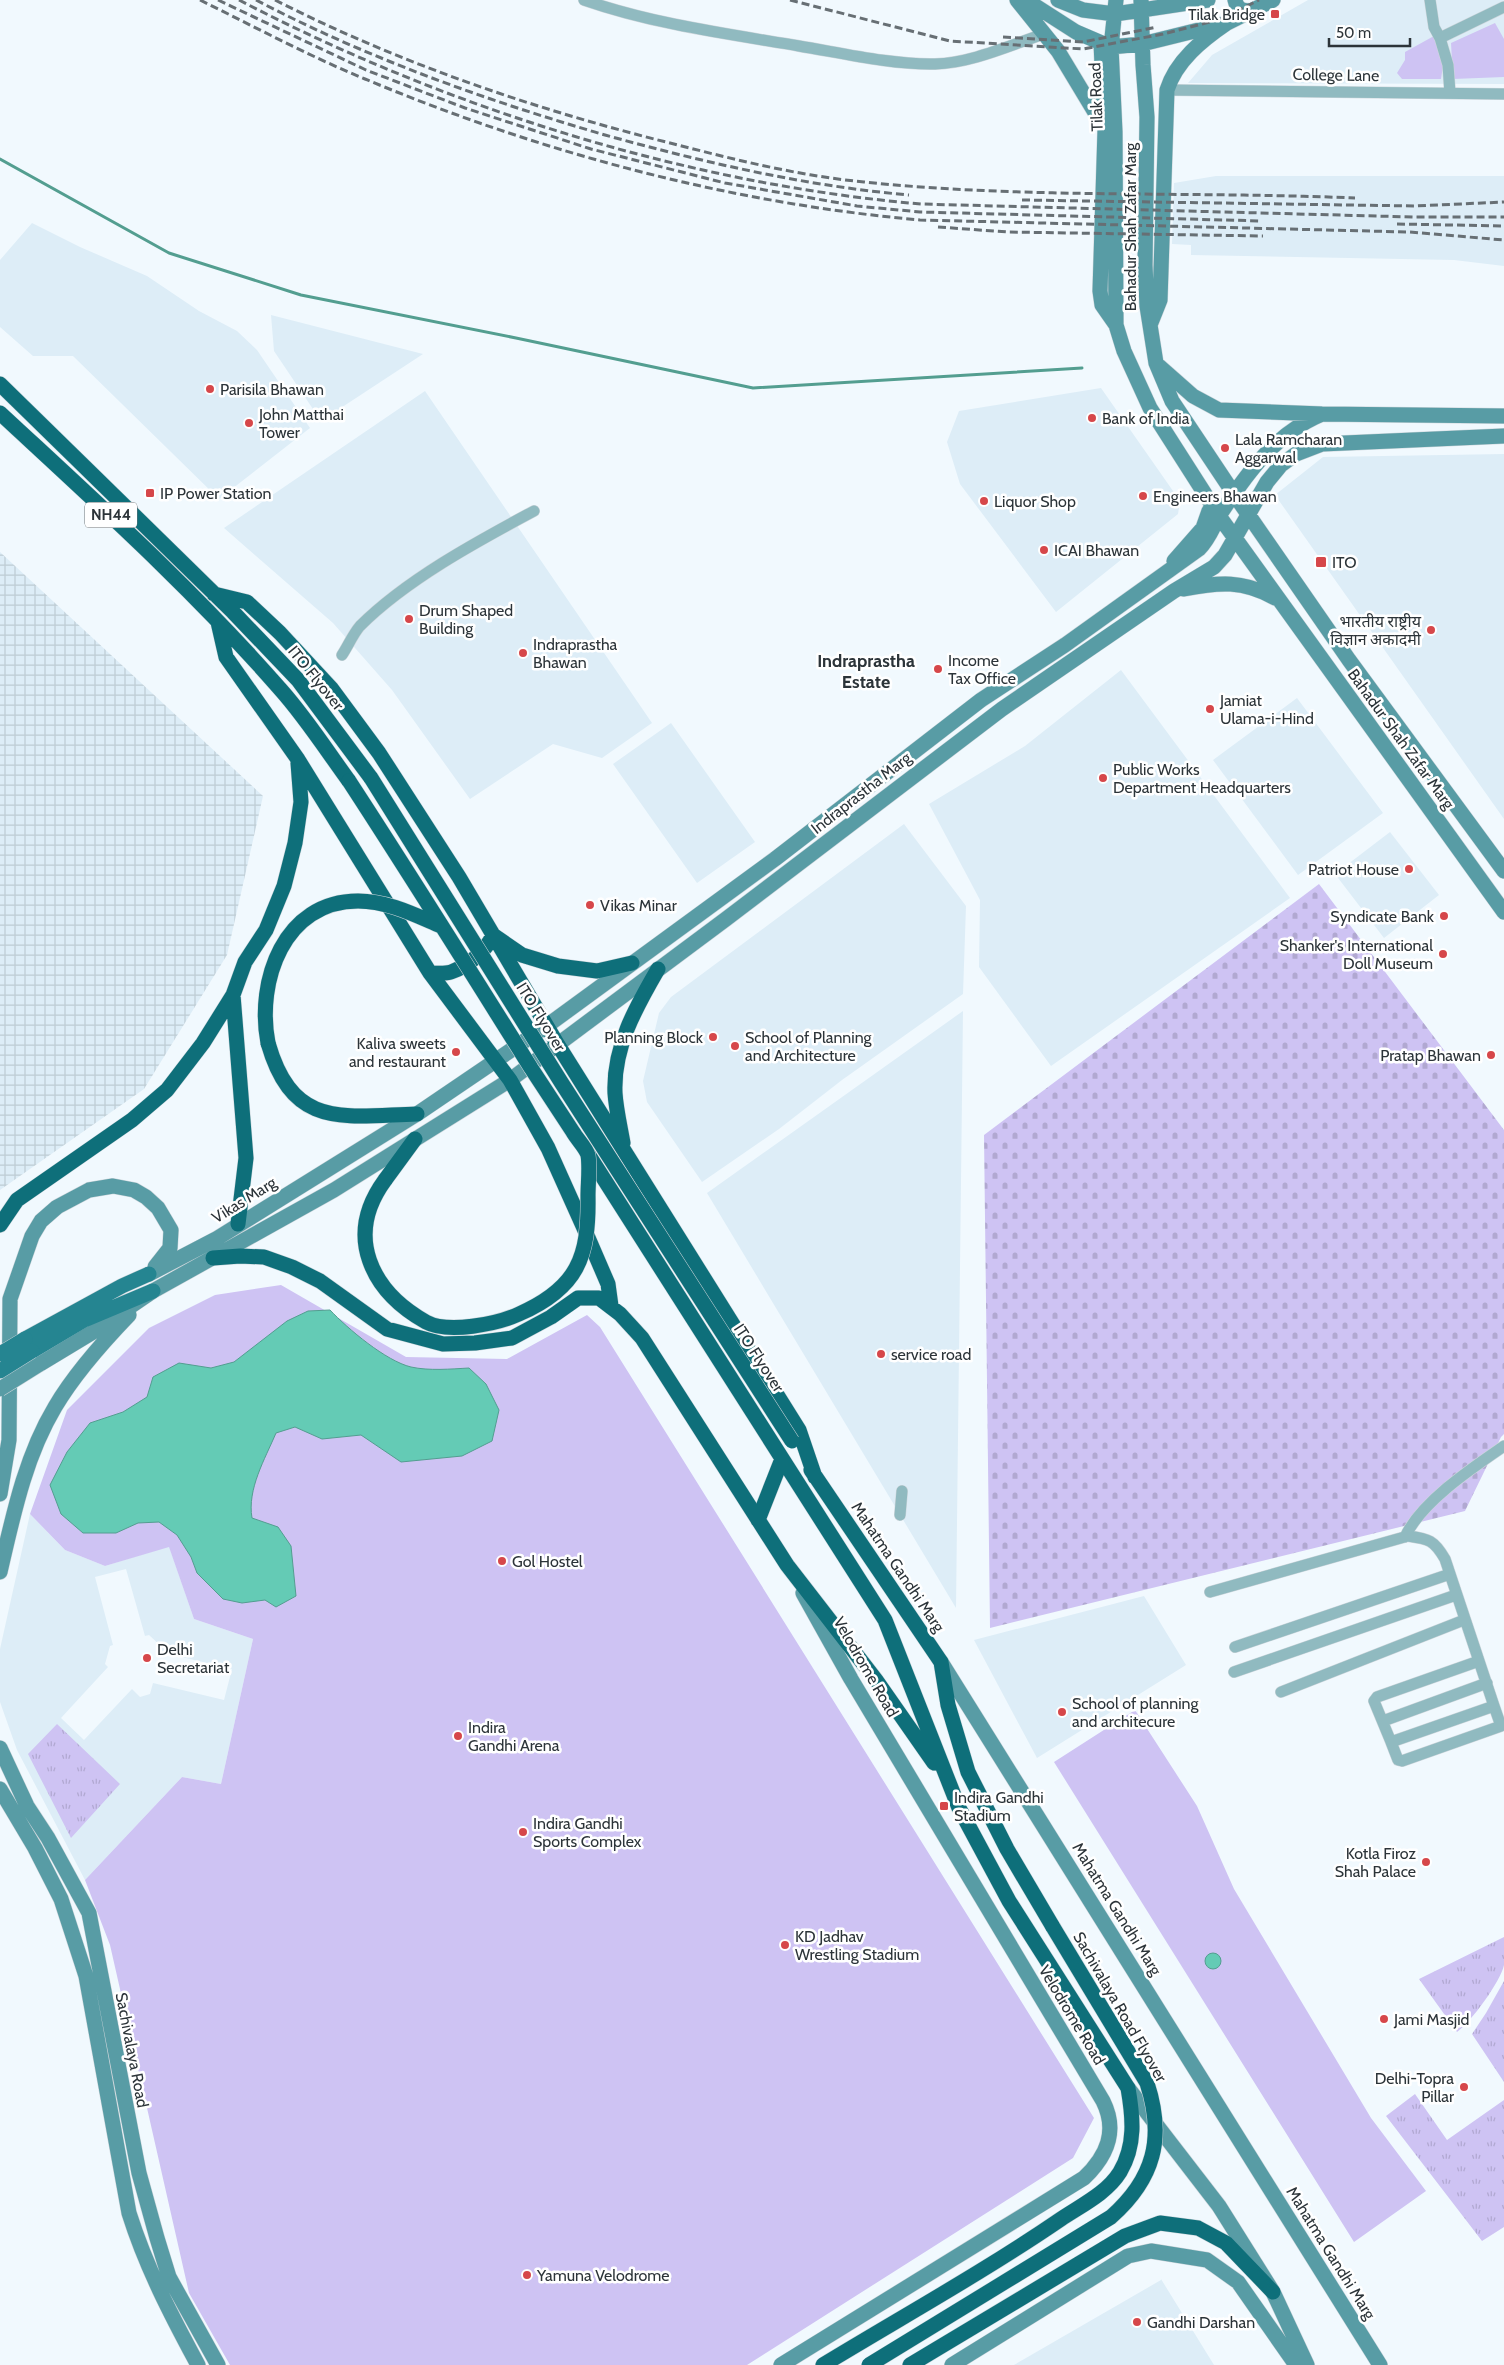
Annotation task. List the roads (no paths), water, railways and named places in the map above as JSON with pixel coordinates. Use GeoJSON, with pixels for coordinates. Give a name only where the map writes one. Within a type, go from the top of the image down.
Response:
{"type":"FeatureCollection","features":[{"type":"Feature","properties":{"kind":"highway","name":"NH44"},"geometry":{"type":"LineString","coordinates":[[0,384],[214,594]]}},
{"type":"Feature","properties":{"kind":"highway","name":"NH44"},"geometry":{"type":"LineString","coordinates":[[0,413],[150,552],[282,691],[349,781],[442,926]]}},
{"type":"Feature","properties":{"kind":"highway","name":"ITO Flyover"},"geometry":{"type":"LineString","coordinates":[[214,594],[298,680],[371,778],[561,1082],[816,1477]]}},
{"type":"Feature","properties":{"kind":"highway"},"geometry":{"type":"LineString","coordinates":[[214,594],[247,602],[280,633],[332,688],[379,752],[459,877],[548,1024],[558,1045],[799,1430],[816,1477]]}},
{"type":"Feature","properties":{"kind":"highway"},"geometry":{"type":"LineString","coordinates":[[218,622],[226,657],[297,758],[430,973],[510,1080],[548,1148],[584,1226],[608,1284],[611,1306]]}},
{"type":"Feature","properties":{"kind":"highway"},"geometry":{"type":"LineString","coordinates":[[0,1225],[17,1200],[132,1120],[167,1090],[203,1043],[232,995],[245,962],[266,930],[284,886],[295,844],[301,802],[297,758]]}},
{"type":"Feature","properties":{"kind":"highway"},"geometry":{"type":"LineString","coordinates":[[417,1114],[339,1114],[325,1112],[309,1106],[294,1096],[274,1064],[264,1022],[267,982],[275,957],[285,940],[302,922],[324,907],[358,901],[393,907],[442,926],[885,1620],[948,1783],[981,1850],[1009,1901],[1128,2088]]}},
{"type":"Feature","properties":{"kind":"highway"},"geometry":{"type":"LineString","coordinates":[[493,935],[522,955],[558,966],[597,971],[632,963]]}},
{"type":"Feature","properties":{"kind":"highway"},"geometry":{"type":"LineString","coordinates":[[430,973],[450,972],[473,960],[490,942],[493,935]]}},
{"type":"Feature","properties":{"kind":"highway"},"geometry":{"type":"LineString","coordinates":[[624,1148],[615,1092],[622,1041],[639,1002],[658,969]]}},
{"type":"Feature","properties":{"kind":"highway"},"geometry":{"type":"LineString","coordinates":[[232,995],[246,1158],[238,1224]]}},
{"type":"Feature","properties":{"kind":"highway"},"geometry":{"type":"LineString","coordinates":[[415,1139],[378,1190],[370,1208],[365,1244],[369,1262],[388,1294],[401,1306],[429,1324],[441,1326],[481,1326],[517,1315],[538,1305],[565,1284],[581,1260],[588,1236],[588,1154]]}},
{"type":"Feature","properties":{"kind":"highway"},"geometry":{"type":"LineString","coordinates":[[213,1258],[264,1257],[292,1267],[320,1281],[387,1329],[443,1344],[475,1343],[512,1338],[551,1317],[578,1298],[599,1298],[611,1306],[642,1338],[787,1565],[876,1680],[948,1783]]}},
{"type":"Feature","properties":{"kind":"highway"},"geometry":{"type":"LineString","coordinates":[[758,1520],[779,1453]]}},
{"type":"Feature","properties":{"kind":"highway","name":"Mahatma Gandhi Marg"},"geometry":{"type":"LineString","coordinates":[[816,1477],[941,1662]]}},
{"type":"Feature","properties":{"kind":"highway","name":"Sachivalaya Road Flyover"},"geometry":{"type":"LineString","coordinates":[[869,2365],[1111,2218],[1127,2203],[1140,2186],[1149,2167],[1155,2146],[1156,2118],[1148,2083],[1008,1849],[968,1772],[948,1705],[941,1662]]}},
{"type":"Feature","properties":{"kind":"highway","name":"Sachivalaya Road Flyover"},"geometry":{"type":"LineString","coordinates":[[823,2365],[1060,2220],[1105,2189],[1114,2180],[1126,2159],[1133,2136],[1132,2111],[1128,2088]]}},
{"type":"Feature","properties":{"kind":"highway"},"geometry":{"type":"LineString","coordinates":[[910,2365],[1124,2236],[1160,2223],[1198,2228],[1226,2243],[1273,2292]]}},
{"type":"Feature","properties":{"kind":"main road"},"geometry":{"type":"LineString","coordinates":[[1017,0],[1065,61],[1104,130]]}},
{"type":"Feature","properties":{"kind":"main road"},"geometry":{"type":"LineString","coordinates":[[1026,0],[1076,32],[1106,45],[1142,44],[1227,23]]}},
{"type":"Feature","properties":{"kind":"main road"},"geometry":{"type":"LineString","coordinates":[[1058,0],[1083,10],[1196,1]]}},
{"type":"Feature","properties":{"kind":"main road"},"geometry":{"type":"LineString","coordinates":[[1235,0],[1237,7],[1241,10],[1247,12],[1254,10]]}},
{"type":"Feature","properties":{"kind":"main road"},"geometry":{"type":"LineString","coordinates":[[1150,326],[1160,300],[1167,90],[1177,69],[1187,56],[1211,34],[1227,23],[1273,0]]}},
{"type":"Feature","properties":{"kind":"main road"},"geometry":{"type":"LineString","coordinates":[[1141,5],[1147,117],[1165,117]]}},
{"type":"Feature","properties":{"kind":"main road"},"geometry":{"type":"LineString","coordinates":[[1116,7],[1106,45],[1100,291],[1102,305],[1116,325]]}},
{"type":"Feature","properties":{"kind":"main road","name":"Tilak Road"},"geometry":{"type":"LineString","coordinates":[[1106,45],[1115,147]]}},
{"type":"Feature","properties":{"kind":"main road","name":"Bahadur Shah Zafar Marg"},"geometry":{"type":"LineString","coordinates":[[1147,117],[1145,264],[1150,326],[1156,363],[1172,401],[1349,660],[1504,871]]}},
{"type":"Feature","properties":{"kind":"main road","name":"Bahadur Shah Zafar Marg"},"geometry":{"type":"LineString","coordinates":[[1115,147],[1116,325],[1124,351],[1150,408],[1234,539],[1504,912]]}},
{"type":"Feature","properties":{"kind":"main road"},"geometry":{"type":"LineString","coordinates":[[1156,363],[1193,396],[1219,410],[1322,414],[1504,416]]}},
{"type":"Feature","properties":{"kind":"main road","name":"Indraprastha Marg"},"geometry":{"type":"LineString","coordinates":[[496,1059],[548,1024],[775,859],[981,700],[1065,645],[1205,543],[1219,516],[1234,494],[1276,442],[1290,430],[1322,414]]}},
{"type":"Feature","properties":{"kind":"main road","name":"Indraprastha Marg"},"geometry":{"type":"LineString","coordinates":[[510,1080],[1002,708],[1174,591],[1214,567],[1225,555],[1267,482],[1281,464],[1296,454],[1322,444],[1504,436]]}},
{"type":"Feature","properties":{"kind":"main road"},"geometry":{"type":"LineString","coordinates":[[1164,573],[1186,544],[1203,528],[1209,514],[1210,502]]}},
{"type":"Feature","properties":{"kind":"main road"},"geometry":{"type":"LineString","coordinates":[[1174,591],[1208,585],[1238,583],[1251,586],[1279,600]]}},
{"type":"Feature","properties":{"kind":"main road","name":"Vikas Marg"},"geometry":{"type":"LineString","coordinates":[[0,1389],[32,1351],[122,1286],[216,1239],[417,1114],[496,1059]]}},
{"type":"Feature","properties":{"kind":"main road","name":"Vikas Marg"},"geometry":{"type":"LineString","coordinates":[[0,1371],[84,1320],[153,1291],[334,1190],[510,1080]]}},
{"type":"Feature","properties":{"kind":"main road"},"geometry":{"type":"LineString","coordinates":[[0,1494],[9,1440],[10,1299],[12,1288],[37,1228],[57,1207],[89,1190],[113,1186],[134,1190],[146,1196],[158,1208],[171,1230],[170,1248],[149,1274]]}},
{"type":"Feature","properties":{"kind":"main road"},"geometry":{"type":"LineString","coordinates":[[0,1572],[16,1504],[27,1470],[55,1407],[106,1338],[153,1291]]}},
{"type":"Feature","properties":{"kind":"main road","name":"Vikas Marg"},"geometry":{"type":"LineString","coordinates":[[0,1354],[32,1351]]}},
{"type":"Feature","properties":{"kind":"main road","name":"Velodrome Road"},"geometry":{"type":"LineString","coordinates":[[780,2365],[1084,2178],[1102,2157],[1110,2134],[1108,2111],[1103,2101],[851,1679],[787,1565]]}},
{"type":"Feature","properties":{"kind":"main road","name":"Mahatma Gandhi Marg"},"geometry":{"type":"LineString","coordinates":[[941,1662],[1380,2365]]}},
{"type":"Feature","properties":{"kind":"main road","name":"Sachivalaya Road"},"geometry":{"type":"LineString","coordinates":[[0,1748],[27,1806],[89,1913],[139,2174],[157,2238],[169,2277],[218,2365]]}},
{"type":"Feature","properties":{"kind":"main road","name":"Sachivalaya Road"},"geometry":{"type":"LineString","coordinates":[[0,1790],[41,1859],[66,1911],[86,1976],[129,2213],[141,2251],[156,2285],[198,2365]]}},
{"type":"Feature","properties":{"kind":"main road"},"geometry":{"type":"LineString","coordinates":[[41,1859],[54,1850]]}},
{"type":"Feature","properties":{"kind":"main road"},"geometry":{"type":"LineString","coordinates":[[66,1911],[85,1904]]}},
{"type":"Feature","properties":{"kind":"main road"},"geometry":{"type":"LineString","coordinates":[[1128,2088],[1219,2206],[1273,2292],[1308,2365]]}},
{"type":"Feature","properties":{"kind":"main road"},"geometry":{"type":"LineString","coordinates":[[952,2365],[1128,2256],[1151,2251],[1207,2260],[1238,2282],[1296,2365]]}},
{"type":"Feature","properties":{"kind":"street"},"geometry":{"type":"LineString","coordinates":[[584,0],[705,30],[868,58],[934,64],[955,62],[1044,34]]}},
{"type":"Feature","properties":{"kind":"street"},"geometry":{"type":"LineString","coordinates":[[1430,0],[1434,27],[1440,38],[1448,65],[1450,93]]}},
{"type":"Feature","properties":{"kind":"street"},"geometry":{"type":"LineString","coordinates":[[1440,38],[1504,7]]}},
{"type":"Feature","properties":{"kind":"street","name":"College Lane"},"geometry":{"type":"LineString","coordinates":[[1167,90],[1504,94]]}},
{"type":"Feature","properties":{"kind":"street"},"geometry":{"type":"LineString","coordinates":[[342,655],[359,627],[409,586],[485,537],[534,511]]}},
{"type":"Feature","properties":{"kind":"street"},"geometry":{"type":"LineString","coordinates":[[1405,1537],[1411,1524],[1458,1478],[1504,1446]]}},
{"type":"Feature","properties":{"kind":"street"},"geometry":{"type":"LineString","coordinates":[[900,1515],[902,1491]]}},
{"type":"Feature","properties":{"kind":"street"},"geometry":{"type":"LineString","coordinates":[[1210,1592],[1405,1537],[1429,1539],[1438,1547],[1445,1559],[1464,1620],[1479,1661],[1487,1683],[1494,1706],[1503,1726],[1402,1761],[1398,1760],[1374,1701],[1377,1697],[1479,1661]]}},
{"type":"Feature","properties":{"kind":"street"},"geometry":{"type":"LineString","coordinates":[[1235,1647],[1450,1574]]}},
{"type":"Feature","properties":{"kind":"street"},"geometry":{"type":"LineString","coordinates":[[1234,1672],[1456,1595]]}},
{"type":"Feature","properties":{"kind":"street"},"geometry":{"type":"LineString","coordinates":[[1281,1692],[1464,1620]]}},
{"type":"Feature","properties":{"kind":"street"},"geometry":{"type":"LineString","coordinates":[[1383,1721],[1487,1683]]}},
{"type":"Feature","properties":{"kind":"street"},"geometry":{"type":"LineString","coordinates":[[1391,1742],[1494,1706]]}},
{"type":"Feature","properties":{"kind":"waterway"},"geometry":{"type":"LineString","coordinates":[[0,159],[169,253],[301,295],[753,388],[1082,368]]}},
{"type":"Feature","properties":{"kind":"railway"},"geometry":{"type":"LineString","coordinates":[[200,0],[344,70],[432,106],[500,130],[568,152],[637,171],[778,201],[920,220],[1409,232],[1504,240]]}},
{"type":"Feature","properties":{"kind":"railway"},"geometry":{"type":"LineString","coordinates":[[218,0],[366,70],[465,108],[591,149],[725,183],[857,206],[920,212],[1262,221]]}},
{"type":"Feature","properties":{"kind":"railway"},"geometry":{"type":"LineString","coordinates":[[239,0],[318,39],[400,75],[484,107],[570,135],[657,159],[745,179],[833,194],[921,204],[1413,217],[1504,217]]}},
{"type":"Feature","properties":{"kind":"railway"},"geometry":{"type":"LineString","coordinates":[[256,0],[340,41],[384,59],[471,92],[560,122],[681,155],[756,172],[832,186],[909,195]]}},
{"type":"Feature","properties":{"kind":"railway"},"geometry":{"type":"LineString","coordinates":[[275,0],[323,23],[422,65],[524,101],[626,132],[724,157],[794,172],[864,182],[986,191],[1355,198]]}},
{"type":"Feature","properties":{"kind":"railway"},"geometry":{"type":"LineString","coordinates":[[790,0],[950,41],[1083,49],[1163,34],[1221,19],[1259,0]]}},
{"type":"Feature","properties":{"kind":"railway"},"geometry":{"type":"LineString","coordinates":[[1003,37],[1083,42],[1157,27]]}},
{"type":"Feature","properties":{"kind":"railway"},"geometry":{"type":"LineString","coordinates":[[1022,200],[1415,206],[1504,202]]}},
{"type":"Feature","properties":{"kind":"railway"},"geometry":{"type":"LineString","coordinates":[[1397,224],[1504,226]]}},
{"type":"Feature","properties":{"kind":"railway"},"geometry":{"type":"LineString","coordinates":[[938,227],[1008,232],[1263,236]]}},
{"type":"Feature","properties":{"kind":"place","name":"Tilak Bridge"},"geometry":{"type":"Point","coordinates":[1275,14]}},
{"type":"Feature","properties":{"kind":"place","name":"Parisila Bhawan"},"geometry":{"type":"Point","coordinates":[210,389]}},
{"type":"Feature","properties":{"kind":"place","name":"Bank of India"},"geometry":{"type":"Point","coordinates":[1092,418]}},
{"type":"Feature","properties":{"kind":"place","name":"John Matthai Tower"},"geometry":{"type":"Point","coordinates":[249,423]}},
{"type":"Feature","properties":{"kind":"place","name":"Lala Ramcharan Aggarwal"},"geometry":{"type":"Point","coordinates":[1225,448]}},
{"type":"Feature","properties":{"kind":"place","name":"IP Power Station"},"geometry":{"type":"Point","coordinates":[150,493]}},
{"type":"Feature","properties":{"kind":"place","name":"Engineers Bhawan"},"geometry":{"type":"Point","coordinates":[1143,496]}},
{"type":"Feature","properties":{"kind":"place","name":"Liquor Shop"},"geometry":{"type":"Point","coordinates":[984,501]}},
{"type":"Feature","properties":{"kind":"place","name":"ICAI Bhawan"},"geometry":{"type":"Point","coordinates":[1044,550]}},
{"type":"Feature","properties":{"kind":"place","name":"ITO"},"geometry":{"type":"Point","coordinates":[1321,562]}},
{"type":"Feature","properties":{"kind":"place","name":"Drum Shaped Building"},"geometry":{"type":"Point","coordinates":[409,619]}},
{"type":"Feature","properties":{"kind":"place","name":"भारतीय राष्ट्रीय विज्ञान अकादमी"},"geometry":{"type":"Point","coordinates":[1431,630]}},
{"type":"Feature","properties":{"kind":"place","name":"Indraprastha Bhawan"},"geometry":{"type":"Point","coordinates":[523,653]}},
{"type":"Feature","properties":{"kind":"place","name":"Income Tax Office"},"geometry":{"type":"Point","coordinates":[938,669]}},
{"type":"Feature","properties":{"kind":"place","name":"Jamiat Ulama-i-Hind"},"geometry":{"type":"Point","coordinates":[1210,709]}},
{"type":"Feature","properties":{"kind":"place","name":"Public Works Department Headquarters"},"geometry":{"type":"Point","coordinates":[1103,778]}},
{"type":"Feature","properties":{"kind":"place","name":"Patriot House"},"geometry":{"type":"Point","coordinates":[1409,869]}},
{"type":"Feature","properties":{"kind":"place","name":"Vikas Minar"},"geometry":{"type":"Point","coordinates":[590,905]}},
{"type":"Feature","properties":{"kind":"place","name":"Syndicate Bank"},"geometry":{"type":"Point","coordinates":[1444,916]}},
{"type":"Feature","properties":{"kind":"place","name":"Shanker's International Doll Museum"},"geometry":{"type":"Point","coordinates":[1443,954]}},
{"type":"Feature","properties":{"kind":"place","name":"Planning Block"},"geometry":{"type":"Point","coordinates":[713,1037]}},
{"type":"Feature","properties":{"kind":"place","name":"School of Planning and Architecture"},"geometry":{"type":"Point","coordinates":[735,1046]}},
{"type":"Feature","properties":{"kind":"place","name":"Kaliva sweets and restaurant"},"geometry":{"type":"Point","coordinates":[456,1052]}},
{"type":"Feature","properties":{"kind":"place","name":"Pratap Bhawan"},"geometry":{"type":"Point","coordinates":[1491,1055]}},
{"type":"Feature","properties":{"kind":"place","name":"service road"},"geometry":{"type":"Point","coordinates":[881,1354]}},
{"type":"Feature","properties":{"kind":"place","name":"Gol Hostel"},"geometry":{"type":"Point","coordinates":[502,1561]}},
{"type":"Feature","properties":{"kind":"place","name":"Delhi Secretariat"},"geometry":{"type":"Point","coordinates":[147,1658]}},
{"type":"Feature","properties":{"kind":"place","name":"School of planning and architecure"},"geometry":{"type":"Point","coordinates":[1062,1712]}},
{"type":"Feature","properties":{"kind":"place","name":"Indira Gandhi Arena"},"geometry":{"type":"Point","coordinates":[458,1736]}},
{"type":"Feature","properties":{"kind":"place","name":"Indira Gandhi Stadium"},"geometry":{"type":"Point","coordinates":[944,1806]}},
{"type":"Feature","properties":{"kind":"place","name":"Indira Gandhi Sports Complex"},"geometry":{"type":"Point","coordinates":[523,1832]}},
{"type":"Feature","properties":{"kind":"place","name":"Kotla Firoz Shah Palace"},"geometry":{"type":"Point","coordinates":[1426,1862]}},
{"type":"Feature","properties":{"kind":"place","name":"KD Jadhav Wrestling Stadium"},"geometry":{"type":"Point","coordinates":[785,1945]}},
{"type":"Feature","properties":{"kind":"place","name":"Jami Masjid"},"geometry":{"type":"Point","coordinates":[1384,2019]}},
{"type":"Feature","properties":{"kind":"place","name":"Delhi-Topra Pillar"},"geometry":{"type":"Point","coordinates":[1464,2087]}},
{"type":"Feature","properties":{"kind":"place","name":"Yamuna Velodrome"},"geometry":{"type":"Point","coordinates":[527,2275]}},
{"type":"Feature","properties":{"kind":"place","name":"Gandhi Darshan"},"geometry":{"type":"Point","coordinates":[1137,2322]}},
{"type":"Feature","properties":{"kind":"district","name":"Indraprastha Estate"},"geometry":{"type":"Point","coordinates":[866,671]}}]}
